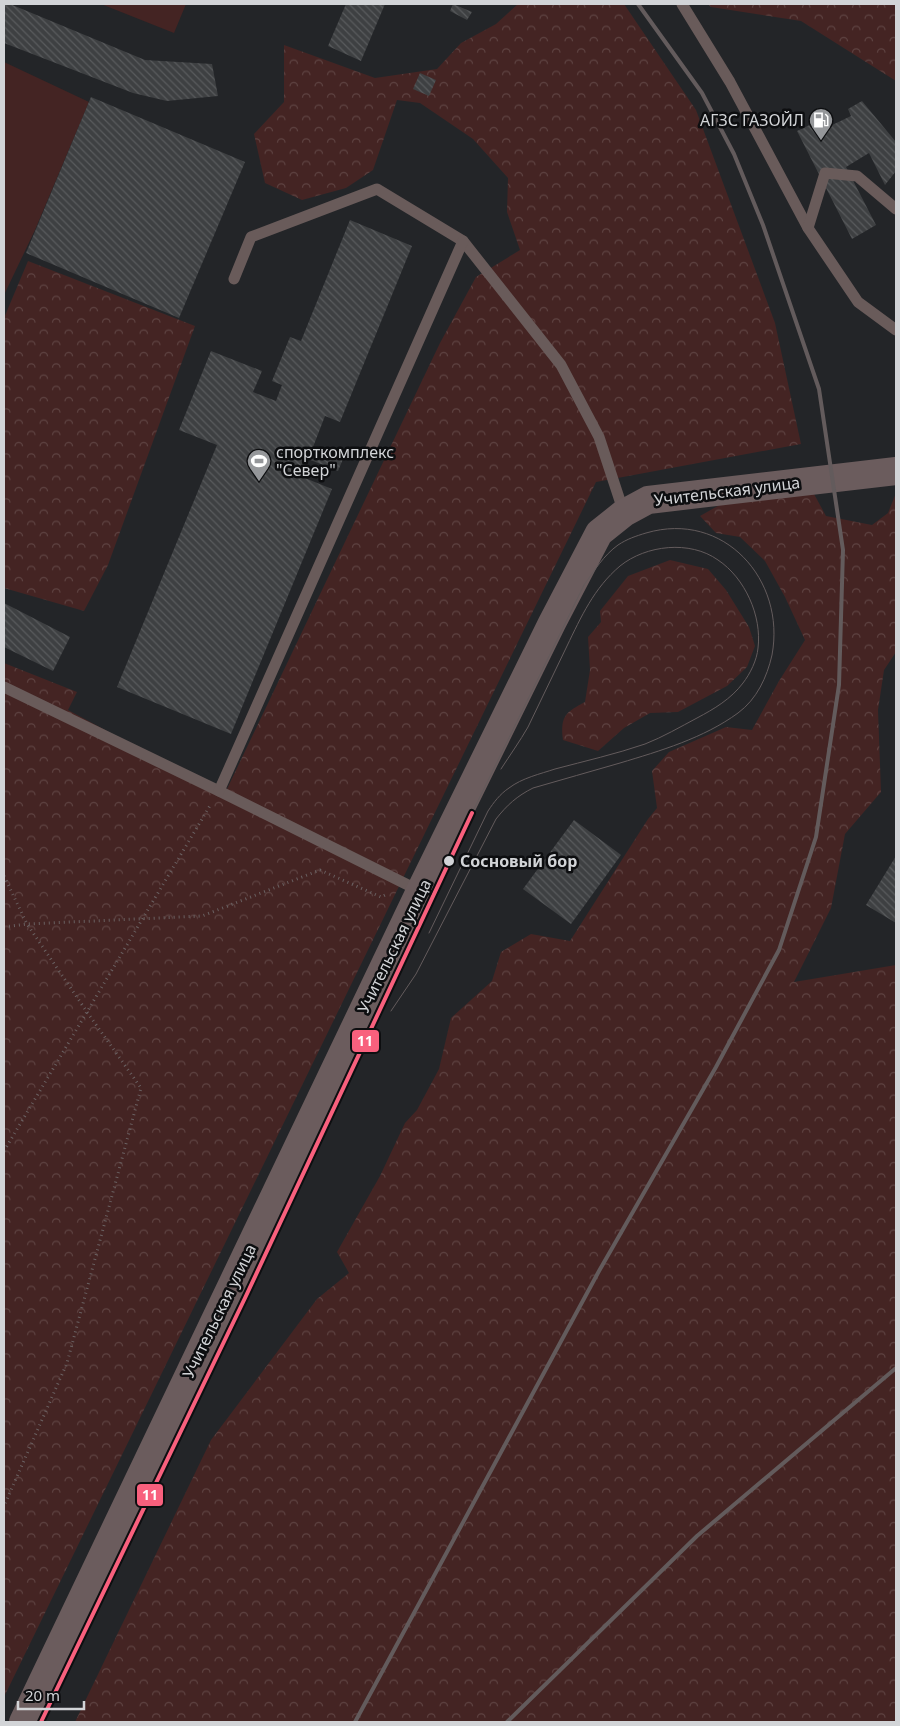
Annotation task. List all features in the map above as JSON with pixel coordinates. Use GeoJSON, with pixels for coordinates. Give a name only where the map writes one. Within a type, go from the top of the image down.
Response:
{"type":"FeatureCollection","features":[{"type":"Feature","properties":{"kind":"main road","name":"Учительская улица"},"geometry":{"type":"LineString","coordinates":[[22,1722],[413,888],[600,533],[624,513],[648,500],[896,471]]}},
{"type":"Feature","properties":{"kind":"lane"},"geometry":{"type":"LineString","coordinates":[[682,4],[730,82],[808,228],[858,302],[896,330]]}},
{"type":"Feature","properties":{"kind":"lane"},"geometry":{"type":"LineString","coordinates":[[808,228],[826,173],[857,176],[896,209]]}},
{"type":"Feature","properties":{"kind":"lane"},"geometry":{"type":"LineString","coordinates":[[234,279],[251,237],[377,189],[463,241],[561,365],[599,437],[624,513]]}},
{"type":"Feature","properties":{"kind":"lane"},"geometry":{"type":"LineString","coordinates":[[219,791],[463,241]]}},
{"type":"Feature","properties":{"kind":"lane"},"geometry":{"type":"LineString","coordinates":[[4,687],[413,888]]}},
{"type":"Feature","properties":{"kind":"path"},"geometry":{"type":"LineString","coordinates":[[4,1151],[219,791]]}},
{"type":"Feature","properties":{"kind":"path"},"geometry":{"type":"LineString","coordinates":[[4,927],[28,924],[202,916],[320,870],[381,897],[413,888]]}},
{"type":"Feature","properties":{"kind":"path"},"geometry":{"type":"LineString","coordinates":[[4,876],[28,924],[141,1088],[67,1363],[4,1506]]}},
{"type":"Feature","properties":{"kind":"green space"},"geometry":{"type":"Polygon","coordinates":[[[101,4],[186,4],[174,33],[101,4]]]}},
{"type":"Feature","properties":{"kind":"green space","name":"Сосновый бор"},"geometry":{"type":"Polygon","coordinates":[[[518,4],[624,4],[696,110],[775,323],[801,444],[596,482],[4,1697],[4,663],[77,692],[68,710],[209,786],[227,789],[440,343],[476,277],[520,250],[507,212],[508,178],[473,139],[420,103],[397,100],[373,170],[346,188],[302,200],[265,183],[254,134],[284,102],[284,45],[375,78],[437,69],[461,43],[496,24],[518,4]]]}},
{"type":"Feature","properties":{"kind":"green space"},"geometry":{"type":"Polygon","coordinates":[[[708,4],[896,4],[896,81],[801,21],[711,7],[708,4]]]}},
{"type":"Feature","properties":{"kind":"green space"},"geometry":{"type":"Polygon","coordinates":[[[4,62],[89,102],[35,230],[4,295],[4,62]]]}},
{"type":"Feature","properties":{"kind":"green space"},"geometry":{"type":"Polygon","coordinates":[[[28,261],[195,326],[108,565],[84,611],[4,588],[4,318],[28,261]]]}},
{"type":"Feature","properties":{"kind":"green space"},"geometry":{"type":"Polygon","coordinates":[[[896,493],[896,652],[884,670],[878,710],[881,792],[845,834],[831,908],[794,982],[896,965],[896,1722],[75,1722],[211,1440],[317,1299],[349,1273],[337,1252],[380,1176],[405,1123],[417,1110],[439,1069],[451,1018],[492,981],[501,952],[531,934],[570,941],[648,819],[657,808],[652,771],[669,752],[726,727],[752,730],[779,681],[805,640],[785,597],[765,561],[740,537],[716,533],[700,516],[723,503],[814,494],[826,516],[872,525],[888,513],[896,493]]]}},
{"type":"Feature","properties":{"kind":"green space"},"geometry":{"type":"Polygon","coordinates":[[[670,560],[708,569],[726,590],[749,627],[755,646],[747,667],[727,686],[678,712],[650,713],[624,728],[598,751],[563,740],[562,725],[566,716],[585,702],[590,670],[588,637],[601,622],[600,611],[628,576],[670,560]]]}},
{"type":"Feature","properties":{"kind":"building"},"geometry":{"type":"Polygon","coordinates":[[[4,4],[10,4],[145,60],[212,64],[218,96],[167,101],[133,93],[4,43],[4,4]]]}},
{"type":"Feature","properties":{"kind":"building"},"geometry":{"type":"Polygon","coordinates":[[[346,4],[385,4],[361,61],[328,46],[346,4]]]}},
{"type":"Feature","properties":{"kind":"building"},"geometry":{"type":"Polygon","coordinates":[[[453,4],[472,12],[467,20],[450,11],[453,4]]]}},
{"type":"Feature","properties":{"kind":"building"},"geometry":{"type":"Polygon","coordinates":[[[420,73],[436,80],[429,96],[413,89],[420,73]]]}},
{"type":"Feature","properties":{"kind":"building"},"geometry":{"type":"Polygon","coordinates":[[[91,97],[245,162],[179,318],[26,253],[91,97]]]}},
{"type":"Feature","properties":{"kind":"building"},"geometry":{"type":"Polygon","coordinates":[[[862,101],[896,142],[896,171],[885,185],[869,153],[846,167],[876,225],[852,239],[797,131],[820,120],[828,127],[851,116],[848,109],[862,101]]]}},
{"type":"Feature","properties":{"kind":"building","name":"спорткомплекс \"Север\""},"geometry":{"type":"Polygon","coordinates":[[[350,220],[412,246],[340,422],[325,416],[313,447],[343,459],[338,471],[308,459],[300,476],[332,489],[231,734],[117,687],[217,445],[179,430],[211,351],[262,371],[253,392],[276,401],[282,385],[272,381],[290,337],[301,341],[350,220]]]}},
{"type":"Feature","properties":{"kind":"building"},"geometry":{"type":"Polygon","coordinates":[[[4,603],[70,637],[53,671],[4,647],[4,603]]]}},
{"type":"Feature","properties":{"kind":"building"},"geometry":{"type":"Polygon","coordinates":[[[574,820],[621,855],[571,924],[523,889],[574,820]]]}},
{"type":"Feature","properties":{"kind":"building"},"geometry":{"type":"Polygon","coordinates":[[[896,856],[896,923],[866,905],[896,856]]]}},
{"type":"Feature","properties":{"kind":"tram line"},"geometry":{"type":"LineString","coordinates":[[391,1011],[416,974],[496,819],[513,801],[533,788],[651,754],[696,737],[725,722],[751,701],[760,687],[770,663],[774,627],[769,601],[759,577],[744,557],[724,542],[701,532],[674,529],[639,535],[613,549],[584,585],[472,813]]}},
{"type":"Feature","properties":{"kind":"tram line"},"geometry":{"type":"LineString","coordinates":[[429,933],[488,811],[497,798],[506,790],[537,775],[652,741],[710,711],[728,699],[738,689],[755,662],[759,636],[754,611],[744,587],[728,568],[718,560],[695,550],[682,548],[655,550],[642,553],[620,566],[595,593],[589,603],[528,727],[501,769]]}},
{"type":"Feature","properties":{"kind":"railway"},"geometry":{"type":"LineString","coordinates":[[355,1722],[599,1271],[716,1067],[779,950],[816,837],[839,685],[843,550],[819,389],[763,225],[734,154],[702,93],[638,4]]}},
{"type":"Feature","properties":{"kind":"railway"},"geometry":{"type":"LineString","coordinates":[[507,1722],[697,1536],[896,1368]]}},
{"type":"Feature","properties":{"kind":"transit line","name":"11"},"geometry":{"type":"LineString","coordinates":[[41,1722],[245,1298],[472,813]]}},
{"type":"Feature","properties":{"kind":"place","name":"АГЗС ГАЗОЙЛ"},"geometry":{"type":"Point","coordinates":[821,141]}},
{"type":"Feature","properties":{"kind":"place","name":"спорткомплекс \"Север\""},"geometry":{"type":"Point","coordinates":[259,482]}},
{"type":"Feature","properties":{"kind":"place","name":"Сосновый бор"},"geometry":{"type":"Point","coordinates":[449,861]}}]}
